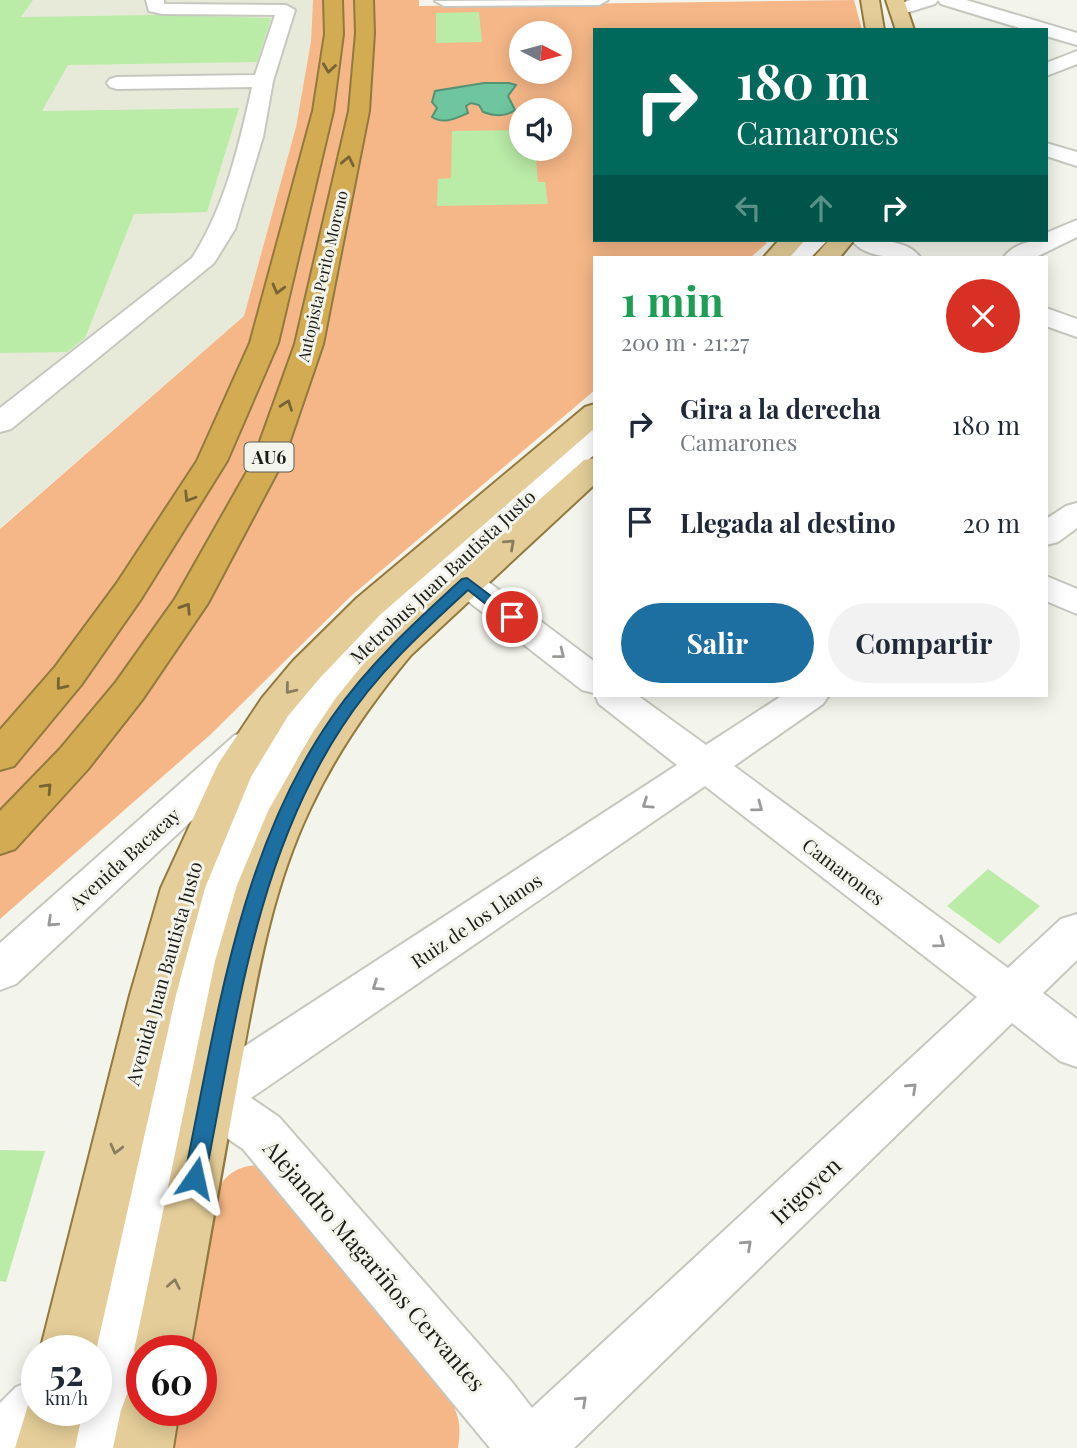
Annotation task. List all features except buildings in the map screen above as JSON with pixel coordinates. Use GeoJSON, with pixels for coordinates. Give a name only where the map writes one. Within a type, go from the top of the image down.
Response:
{"type":"FeatureCollection","features":[{"type":"Feature","properties":{"kind":"highway","name":"Autopista Perito Moreno"},"geometry":{"type":"LineString","coordinates":[[0,756],[68,677],[136,580],[212,461],[264,343],[323,111],[334,34],[333,0]]}},
{"type":"Feature","properties":{"kind":"highway","name":"Autopista Perito Moreno"},"geometry":{"type":"LineString","coordinates":[[0,838],[74,759],[129,691],[190,603],[268,461],[309,344],[359,111],[365,33],[364,0]]}},
{"type":"Feature","properties":{"kind":"main road"},"geometry":{"type":"LineString","coordinates":[[870,0],[876,28]]}},
{"type":"Feature","properties":{"kind":"main road"},"geometry":{"type":"LineString","coordinates":[[897,5],[904,28]]}},
{"type":"Feature","properties":{"kind":"main road"},"geometry":{"type":"LineString","coordinates":[[777,256],[791,242]]}},
{"type":"Feature","properties":{"kind":"main road"},"geometry":{"type":"LineString","coordinates":[[827,256],[840,242]]}},
{"type":"Feature","properties":{"kind":"main road","name":"Avenida Juan Bautista Justo"},"geometry":{"type":"LineString","coordinates":[[162,1335],[169,1100],[153,995],[183,888],[215,809],[249,746],[306,670],[369,606],[593,415]]}},
{"type":"Feature","properties":{"kind":"main road","name":"Avenida Juan Bautista Justo"},"geometry":{"type":"LineString","coordinates":[[74,1335],[169,1100],[247,923],[270,854],[295,797],[323,744],[359,691],[398,646],[593,469]]}},
{"type":"Feature","properties":{"kind":"main road"},"geometry":{"type":"LineString","coordinates":[[45,1448],[50,1426]]}},
{"type":"Feature","properties":{"kind":"main road"},"geometry":{"type":"LineString","coordinates":[[143,1448],[147,1426]]}},
{"type":"Feature","properties":{"kind":"street"},"geometry":{"type":"LineString","coordinates":[[0,423],[201,263],[223,229],[252,138],[263,81],[286,9],[162,9],[155,7],[155,0]]}},
{"type":"Feature","properties":{"kind":"street"},"geometry":{"type":"LineString","coordinates":[[438,1],[599,0]]}},
{"type":"Feature","properties":{"kind":"street"},"geometry":{"type":"LineString","coordinates":[[882,0],[889,28]]}},
{"type":"Feature","properties":{"kind":"street"},"geometry":{"type":"LineString","coordinates":[[897,5],[929,0]]}},
{"type":"Feature","properties":{"kind":"street"},"geometry":{"type":"LineString","coordinates":[[947,0],[1040,28]]}},
{"type":"Feature","properties":{"kind":"street"},"geometry":{"type":"LineString","coordinates":[[1048,30],[1077,39]]}},
{"type":"Feature","properties":{"kind":"street"},"geometry":{"type":"LineString","coordinates":[[1048,69],[1077,57]]}},
{"type":"Feature","properties":{"kind":"street"},"geometry":{"type":"LineString","coordinates":[[117,83],[263,81]]}},
{"type":"Feature","properties":{"kind":"street"},"geometry":{"type":"LineString","coordinates":[[1048,150],[1077,159]]}},
{"type":"Feature","properties":{"kind":"street"},"geometry":{"type":"LineString","coordinates":[[1048,242],[1077,227]]}},
{"type":"Feature","properties":{"kind":"street"},"geometry":{"type":"LineString","coordinates":[[798,256],[814,242]]}},
{"type":"Feature","properties":{"kind":"street"},"geometry":{"type":"LineString","coordinates":[[869,242],[904,256]]}},
{"type":"Feature","properties":{"kind":"street"},"geometry":{"type":"LineString","coordinates":[[1019,256],[1047,242]]}},
{"type":"Feature","properties":{"kind":"street"},"geometry":{"type":"LineString","coordinates":[[1048,317],[1077,329]]}},
{"type":"Feature","properties":{"kind":"street","name":"Metrobus Juan Bautista Justo"},"geometry":{"type":"LineString","coordinates":[[96,1448],[192,996],[229,866],[244,827],[295,731],[333,678],[379,631],[593,440]]}},
{"type":"Feature","properties":{"kind":"street"},"geometry":{"type":"LineString","coordinates":[[1048,534],[1077,513]]}},
{"type":"Feature","properties":{"kind":"street"},"geometry":{"type":"LineString","coordinates":[[467,583],[593,679]]}},
{"type":"Feature","properties":{"kind":"street"},"geometry":{"type":"LineString","coordinates":[[1048,588],[1077,603]]}},
{"type":"Feature","properties":{"kind":"street","name":"Camarones"},"geometry":{"type":"LineString","coordinates":[[615,697],[1077,1046]]}},
{"type":"Feature","properties":{"kind":"street","name":"Ruiz de los Llanos"},"geometry":{"type":"LineString","coordinates":[[169,1100],[703,766],[807,697]]}},
{"type":"Feature","properties":{"kind":"street","name":"Avenida Bacacay"},"geometry":{"type":"LineString","coordinates":[[0,971],[249,746]]}},
{"type":"Feature","properties":{"kind":"street","name":"Irigoyen"},"geometry":{"type":"LineString","coordinates":[[532,1448],[1077,932]]}},
{"type":"Feature","properties":{"kind":"street","name":"Alejandro Magariños Cervantes"},"geometry":{"type":"LineString","coordinates":[[169,1100],[261,1132],[491,1401],[526,1448]]}},
{"type":"Feature","properties":{"kind":"street"},"geometry":{"type":"LineString","coordinates":[[0,1444],[21,1424]]}},
{"type":"Feature","properties":{"kind":"shaded area"},"geometry":{"type":"Polygon","coordinates":[[[0,0],[313,0],[311,41],[296,127],[244,316],[0,528],[0,0]]]}},
{"type":"Feature","properties":{"kind":"shaded area"},"geometry":{"type":"Polygon","coordinates":[[[313,0],[419,0],[419,6],[854,0],[861,28],[593,28],[593,242],[767,243],[752,256],[593,256],[593,392],[351,596],[210,735],[0,919],[0,529],[244,316],[296,127],[311,41],[313,0]]]}},
{"type":"Feature","properties":{"kind":"shaded area"},"geometry":{"type":"Polygon","coordinates":[[[484,83],[516,85],[508,96],[509,113],[504,115],[483,112],[479,105],[471,103],[466,106],[468,113],[446,121],[432,117],[437,108],[432,102],[435,91],[484,83]]]}},
{"type":"Feature","properties":{"kind":"shaded area"},"geometry":{"type":"Polygon","coordinates":[[[256,1165],[449,1398],[459,1422],[458,1448],[172,1448],[176,1426],[217,1426],[217,1335],[192,1335],[218,1189],[225,1179],[244,1167],[256,1165]]]}},
{"type":"Feature","properties":{"kind":"route"},"geometry":{"type":"LineString","coordinates":[[195,1178],[247,923],[281,825],[316,756],[337,722],[378,668],[467,583],[512,617]]}}]}
